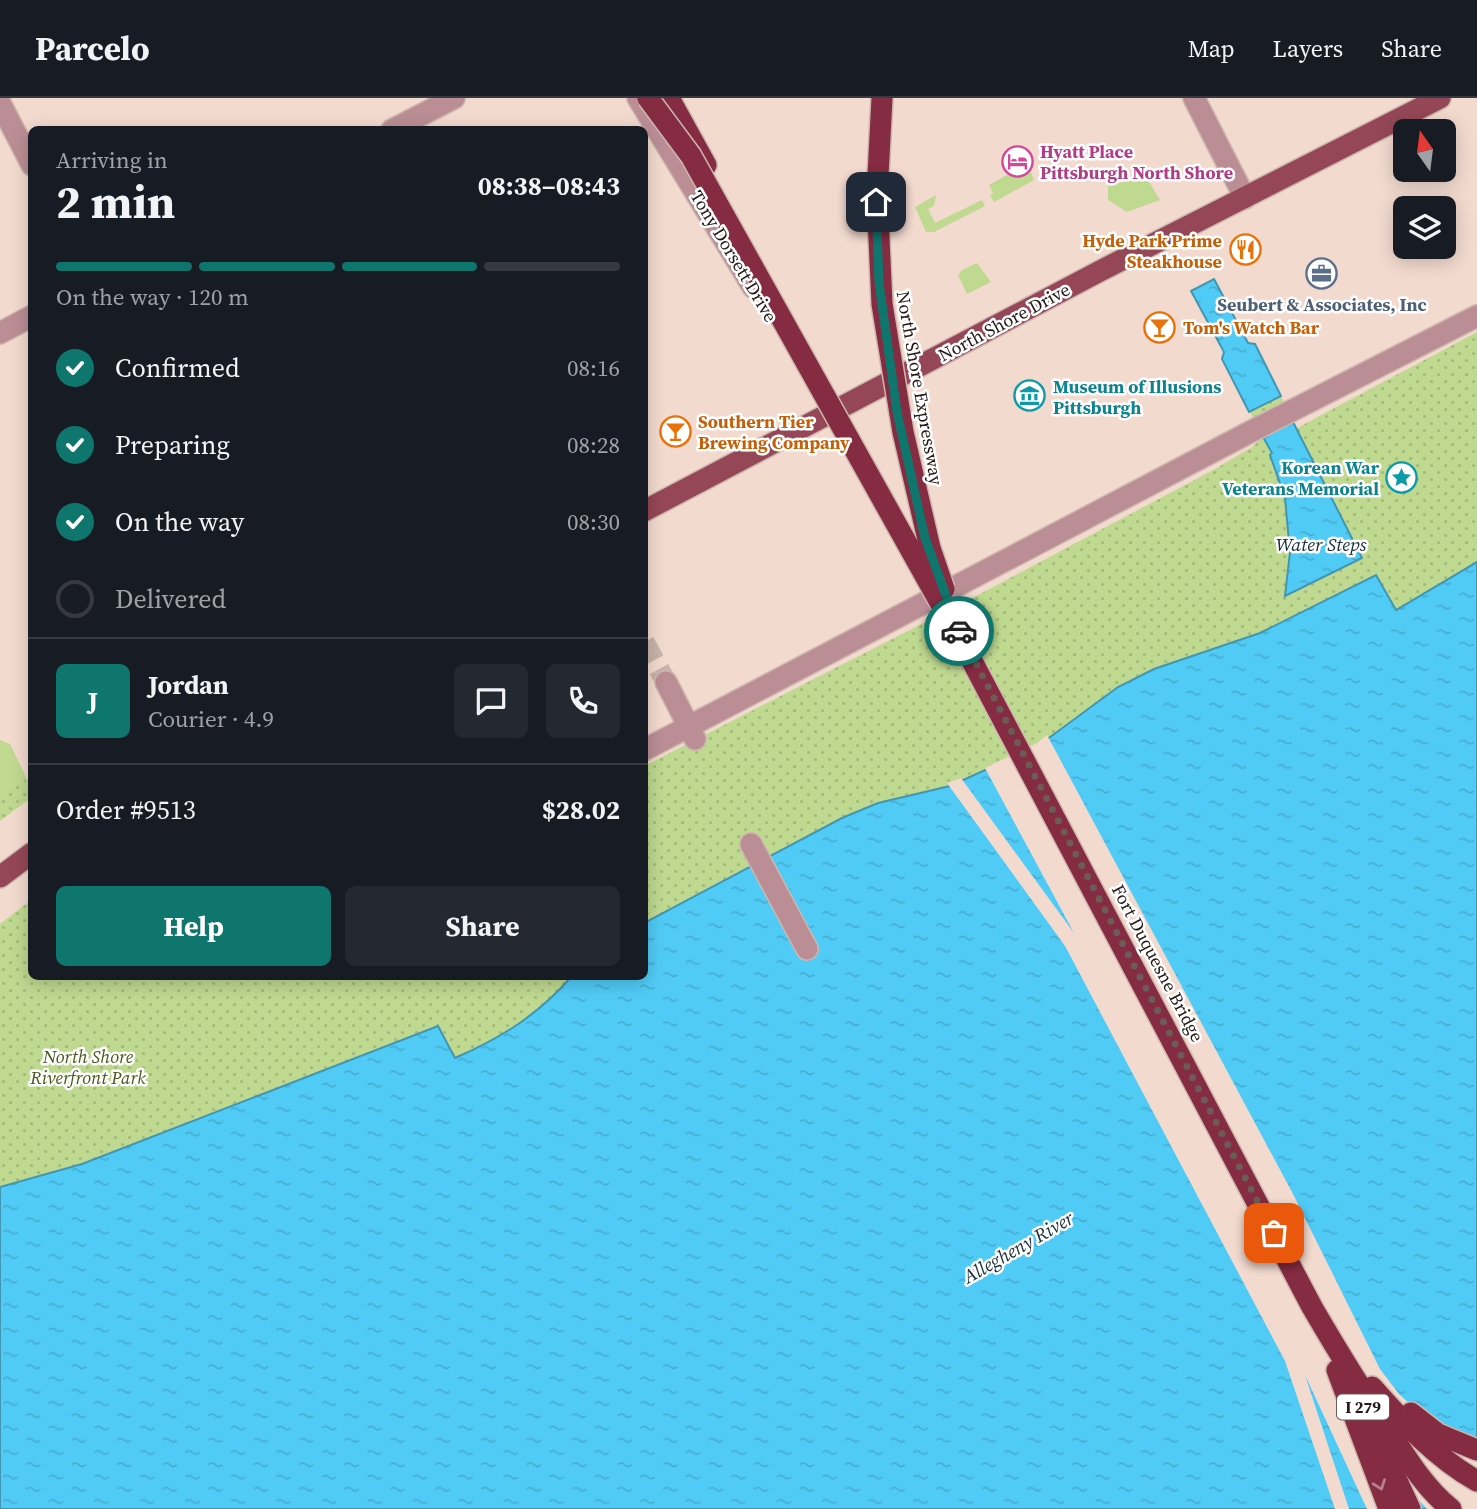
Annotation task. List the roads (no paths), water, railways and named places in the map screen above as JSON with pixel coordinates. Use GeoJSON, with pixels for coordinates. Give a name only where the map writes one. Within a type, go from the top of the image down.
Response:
{"type":"FeatureCollection","features":[{"type":"Feature","properties":{"kind":"highway"},"geometry":{"type":"LineString","coordinates":[[640,98],[780,307]]}},
{"type":"Feature","properties":{"kind":"highway"},"geometry":{"type":"LineString","coordinates":[[648,98],[691,156],[962,641]]}},
{"type":"Feature","properties":{"kind":"highway"},"geometry":{"type":"LineString","coordinates":[[668,98],[780,307],[893,508],[962,641]]}},
{"type":"Feature","properties":{"kind":"highway","name":"North Shore Expressway"},"geometry":{"type":"LineString","coordinates":[[881,98],[877,195],[882,304],[903,432],[930,548],[962,641]]}},
{"type":"Feature","properties":{"kind":"highway","name":"Fort Duquesne Bridge"},"geometry":{"type":"LineString","coordinates":[[962,641],[1313,1307]]}},
{"type":"Feature","properties":{"kind":"highway"},"geometry":{"type":"LineString","coordinates":[[1313,1307],[1364,1378],[1408,1427],[1477,1481]]}},
{"type":"Feature","properties":{"kind":"highway"},"geometry":{"type":"LineString","coordinates":[[1313,1307],[1351,1376],[1420,1478],[1451,1509]]}},
{"type":"Feature","properties":{"kind":"highway","name":"I 279"},"geometry":{"type":"LineString","coordinates":[[1313,1307],[1389,1509]]}},
{"type":"Feature","properties":{"kind":"highway","name":"I 279"},"geometry":{"type":"LineString","coordinates":[[1313,1307],[1409,1509]]}},
{"type":"Feature","properties":{"kind":"highway"},"geometry":{"type":"LineString","coordinates":[[1364,1378],[1438,1434],[1477,1450]]}},
{"type":"Feature","properties":{"kind":"highway"},"geometry":{"type":"LineString","coordinates":[[1384,1424],[1430,1464],[1477,1495]]}},
{"type":"Feature","properties":{"kind":"main road","name":"North Shore Drive"},"geometry":{"type":"LineString","coordinates":[[648,509],[1440,98]]}},
{"type":"Feature","properties":{"kind":"main road"},"geometry":{"type":"LineString","coordinates":[[0,877],[28,856]]}},
{"type":"Feature","properties":{"kind":"street"},"geometry":{"type":"LineString","coordinates":[[401,126],[454,98]]}},
{"type":"Feature","properties":{"kind":"street","name":"Tony Dorsett Drive"},"geometry":{"type":"LineString","coordinates":[[640,98],[830,414]]}},
{"type":"Feature","properties":{"kind":"street"},"geometry":{"type":"LineString","coordinates":[[1194,98],[1245,198]]}},
{"type":"Feature","properties":{"kind":"street"},"geometry":{"type":"LineString","coordinates":[[0,103],[28,157]]}},
{"type":"Feature","properties":{"kind":"street"},"geometry":{"type":"LineString","coordinates":[[648,749],[692,733],[1256,429],[1477,316]]}},
{"type":"Feature","properties":{"kind":"street"},"geometry":{"type":"LineString","coordinates":[[0,332],[28,318]]}},
{"type":"Feature","properties":{"kind":"street"},"geometry":{"type":"LineString","coordinates":[[666,682],[692,733]]}},
{"type":"Feature","properties":{"kind":"street"},"geometry":{"type":"LineString","coordinates":[[751,845],[807,949]]}},
{"type":"Feature","properties":{"kind":"water"},"geometry":{"type":"Polygon","coordinates":[[[1214,279],[1248,343],[1255,344],[1281,396],[1249,412],[1222,359],[1224,352],[1191,291],[1214,279]]]}},
{"type":"Feature","properties":{"kind":"water","name":"Water Steps"},"geometry":{"type":"Polygon","coordinates":[[[1293,422],[1362,558],[1285,596],[1290,552],[1285,498],[1270,455],[1272,453],[1263,437],[1293,422]]]}},
{"type":"Feature","properties":{"kind":"water","name":"Allegheny River"},"geometry":{"type":"Polygon","coordinates":[[[1477,562],[1477,1509],[0,1509],[0,1187],[82,1164],[438,1026],[455,1058],[518,1024],[568,980],[648,980],[648,921],[842,818],[878,803],[950,786],[1038,746],[1118,687],[1154,669],[1260,633],[1376,575],[1396,610],[1477,562]]]}},
{"type":"Feature","properties":{"kind":"tunnel"},"geometry":{"type":"LineString","coordinates":[[648,649],[666,682]]}},
{"type":"Feature","properties":{"kind":"place","name":"Hyatt Place Pittsburgh North Shore"},"geometry":{"type":"Point","coordinates":[1017,161]}},
{"type":"Feature","properties":{"kind":"place","name":"Hyde Park Prime Steakhouse"},"geometry":{"type":"Point","coordinates":[1245,250]}},
{"type":"Feature","properties":{"kind":"place","name":"Seubert & Associates, Inc"},"geometry":{"type":"Point","coordinates":[1322,273]}},
{"type":"Feature","properties":{"kind":"place","name":"Tom's Watch Bar"},"geometry":{"type":"Point","coordinates":[1160,327]}},
{"type":"Feature","properties":{"kind":"place","name":"Museum of Illusions Pittsburgh"},"geometry":{"type":"Point","coordinates":[1030,396]}},
{"type":"Feature","properties":{"kind":"place","name":"Southern Tier Brewing Company"},"geometry":{"type":"Point","coordinates":[675,431]}},
{"type":"Feature","properties":{"kind":"place","name":"Korean War Veterans Memorial"},"geometry":{"type":"Point","coordinates":[1402,477]}},
{"type":"Feature","properties":{"kind":"park label","name":"North Shore Riverfront Park"},"geometry":{"type":"Point","coordinates":[88,1066]}}]}
